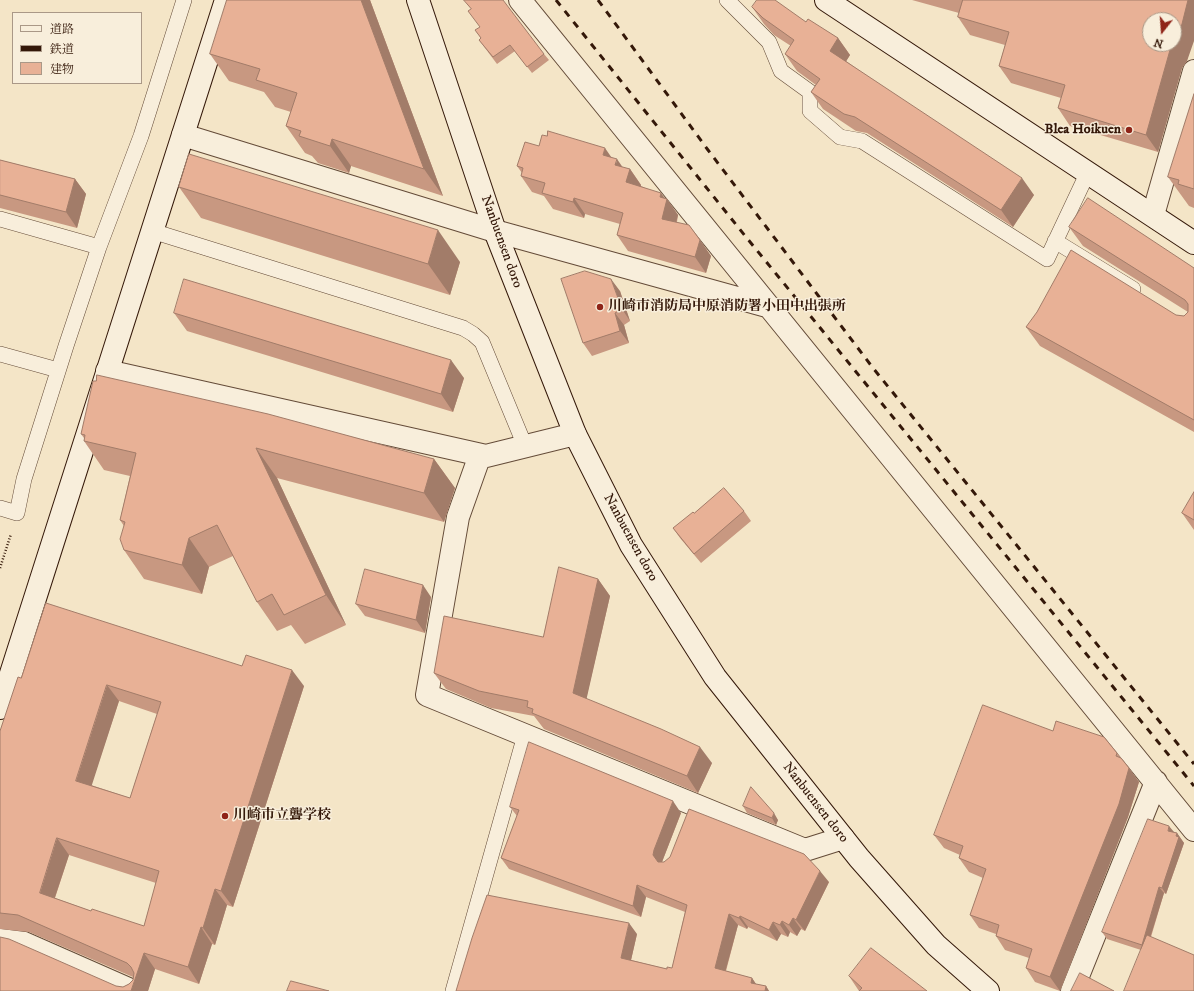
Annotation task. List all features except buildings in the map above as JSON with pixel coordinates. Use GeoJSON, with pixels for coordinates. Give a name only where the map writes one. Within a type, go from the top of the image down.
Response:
{"type":"FeatureCollection","features":[{"type":"Feature","properties":{"kind":"street"},"geometry":{"type":"LineString","coordinates":[[0,708],[226,0]]}},
{"type":"Feature","properties":{"kind":"street","name":"Nanbuensen doro"},"geometry":{"type":"LineString","coordinates":[[418,0],[495,231],[575,434],[631,545],[716,677],[843,838],[936,945],[988,991]]}},
{"type":"Feature","properties":{"kind":"street"},"geometry":{"type":"LineString","coordinates":[[520,0],[1194,830]]}},
{"type":"Feature","properties":{"kind":"street"},"geometry":{"type":"LineString","coordinates":[[826,0],[1194,242]]}},
{"type":"Feature","properties":{"kind":"street"},"geometry":{"type":"LineString","coordinates":[[1153,215],[1194,71]]}},
{"type":"Feature","properties":{"kind":"street"},"geometry":{"type":"LineString","coordinates":[[183,135],[495,231],[770,307]]}},
{"type":"Feature","properties":{"kind":"street"},"geometry":{"type":"LineString","coordinates":[[107,371],[486,456],[575,434]]}},
{"type":"Feature","properties":{"kind":"street"},"geometry":{"type":"LineString","coordinates":[[480,455],[458,517],[427,695],[525,735],[691,811],[805,850],[843,838]]}},
{"type":"Feature","properties":{"kind":"street"},"geometry":{"type":"LineString","coordinates":[[1072,991],[1156,782]]}},
{"type":"Feature","properties":{"kind":"street"},"geometry":{"type":"LineString","coordinates":[[0,940],[24,943],[133,991]]}},
{"type":"Feature","properties":{"kind":"lane"},"geometry":{"type":"LineString","coordinates":[[0,508],[17,514],[24,479],[58,370],[99,247],[141,136],[184,0]]}},
{"type":"Feature","properties":{"kind":"lane"},"geometry":{"type":"LineString","coordinates":[[727,0],[769,42],[781,71],[810,92],[810,111],[840,137],[862,141],[1047,259],[1088,172]]}},
{"type":"Feature","properties":{"kind":"lane"},"geometry":{"type":"LineString","coordinates":[[0,219],[99,247]]}},
{"type":"Feature","properties":{"kind":"lane"},"geometry":{"type":"LineString","coordinates":[[152,231],[463,328],[482,342],[525,446]]}},
{"type":"Feature","properties":{"kind":"lane"},"geometry":{"type":"LineString","coordinates":[[1055,240],[1148,298]]}},
{"type":"Feature","properties":{"kind":"lane"},"geometry":{"type":"LineString","coordinates":[[0,354],[58,370]]}},
{"type":"Feature","properties":{"kind":"lane"},"geometry":{"type":"LineString","coordinates":[[453,991],[525,735]]}},
{"type":"Feature","properties":{"kind":"path"},"geometry":{"type":"LineString","coordinates":[[0,568],[17,514]]}},
{"type":"Feature","properties":{"kind":"railway"},"geometry":{"type":"LineString","coordinates":[[556,0],[746,237],[1194,786]]}},
{"type":"Feature","properties":{"kind":"railway"},"geometry":{"type":"LineString","coordinates":[[598,0],[708,150],[873,368],[1194,764]]}},
{"type":"Feature","properties":{"kind":"place","name":"Blea Hoikuen"},"geometry":{"type":"Point","coordinates":[1129,130]}},
{"type":"Feature","properties":{"kind":"place","name":"川崎市消防局中原消防署小田中出張所"},"geometry":{"type":"Point","coordinates":[600,307]}},
{"type":"Feature","properties":{"kind":"place","name":"川崎市立聾学校"},"geometry":{"type":"Point","coordinates":[225,816]}}]}
